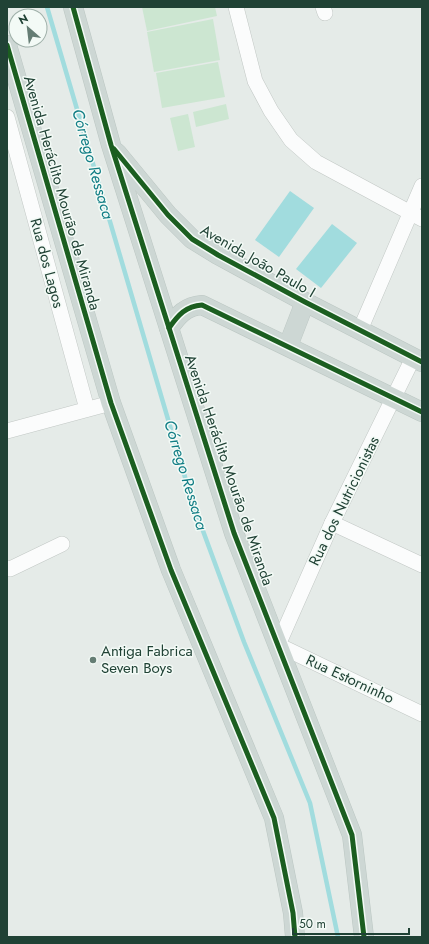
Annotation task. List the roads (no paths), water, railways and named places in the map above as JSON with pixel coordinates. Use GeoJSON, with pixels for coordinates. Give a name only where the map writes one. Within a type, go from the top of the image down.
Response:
{"type":"FeatureCollection","features":[{"type":"Feature","properties":{"kind":"main road","name":"Avenida Heráclito Mourão de Miranda"},"geometry":{"type":"LineString","coordinates":[[72,7],[111,145],[234,533],[352,835],[364,937]]}},
{"type":"Feature","properties":{"kind":"main road","name":"Avenida Heráclito Mourão de Miranda"},"geometry":{"type":"LineString","coordinates":[[7,45],[31,132],[111,403],[171,570],[274,818],[293,913],[294,937]]}},
{"type":"Feature","properties":{"kind":"main road","name":"Avenida João Paulo I"},"geometry":{"type":"LineString","coordinates":[[111,145],[168,215],[192,239],[218,255],[305,302],[417,360]]}},
{"type":"Feature","properties":{"kind":"main road"},"geometry":{"type":"LineString","coordinates":[[288,346],[305,302]]}},
{"type":"Feature","properties":{"kind":"main road"},"geometry":{"type":"LineString","coordinates":[[168,328],[185,309],[194,305],[202,305],[288,346],[394,400],[422,412]]}},
{"type":"Feature","properties":{"kind":"street"},"geometry":{"type":"LineString","coordinates":[[236,7],[255,81],[271,111],[291,140],[316,162],[416,216]]}},
{"type":"Feature","properties":{"kind":"street","name":"Rua dos Lagos"},"geometry":{"type":"LineString","coordinates":[[7,117],[10,137],[87,409]]}},
{"type":"Feature","properties":{"kind":"street"},"geometry":{"type":"LineString","coordinates":[[10,137],[31,132]]}},
{"type":"Feature","properties":{"kind":"street"},"geometry":{"type":"LineString","coordinates":[[360,330],[416,216],[422,186]]}},
{"type":"Feature","properties":{"kind":"street","name":"Rua dos Nutricionistas"},"geometry":{"type":"LineString","coordinates":[[278,645],[332,523],[394,400],[417,360]]}},
{"type":"Feature","properties":{"kind":"street"},"geometry":{"type":"LineString","coordinates":[[7,431],[111,403]]}},
{"type":"Feature","properties":{"kind":"street"},"geometry":{"type":"LineString","coordinates":[[332,523],[422,565]]}},
{"type":"Feature","properties":{"kind":"street"},"geometry":{"type":"LineString","coordinates":[[7,568],[10,569],[62,544]]}},
{"type":"Feature","properties":{"kind":"street","name":"Rua Estorninho"},"geometry":{"type":"LineString","coordinates":[[278,645],[422,714]]}},
{"type":"Feature","properties":{"kind":"water"},"geometry":{"type":"Polygon","coordinates":[[[290,191],[314,208],[279,257],[255,240],[290,191]]]}},
{"type":"Feature","properties":{"kind":"water"},"geometry":{"type":"Polygon","coordinates":[[[332,224],[357,243],[321,288],[296,269],[332,224]]]}},
{"type":"Feature","properties":{"kind":"waterway","name":"Córrego Ressaca"},"geometry":{"type":"LineString","coordinates":[[47,7],[192,501],[244,642],[310,803],[338,937]]}},
{"type":"Feature","properties":{"kind":"place","name":"Antiga Fabrica Seven Boys"},"geometry":{"type":"Point","coordinates":[93,660]}}]}
